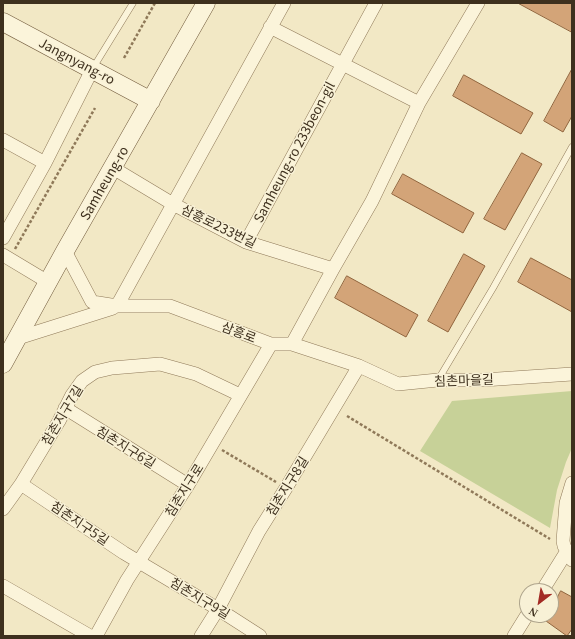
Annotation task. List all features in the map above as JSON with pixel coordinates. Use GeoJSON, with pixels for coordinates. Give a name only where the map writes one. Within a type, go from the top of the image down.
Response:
{"type":"FeatureCollection","features":[{"type":"Feature","properties":{"kind":"main road","name":"Samheung-ro"},"geometry":{"type":"LineString","coordinates":[[3,364],[65,251],[114,168],[206,3]]}},
{"type":"Feature","properties":{"kind":"main road","name":"Jangnyang-ro"},"geometry":{"type":"LineString","coordinates":[[3,22],[150,102]]}},
{"type":"Feature","properties":{"kind":"street"},"geometry":{"type":"LineString","coordinates":[[117,306],[284,3]]}},
{"type":"Feature","properties":{"kind":"street","name":"Samheung-ro 233beon-gil"},"geometry":{"type":"LineString","coordinates":[[246,242],[376,3]]}},
{"type":"Feature","properties":{"kind":"street"},"geometry":{"type":"LineString","coordinates":[[292,344],[372,201],[419,103],[478,3]]}},
{"type":"Feature","properties":{"kind":"street"},"geometry":{"type":"LineString","coordinates":[[270,27],[419,103]]}},
{"type":"Feature","properties":{"kind":"street"},"geometry":{"type":"LineString","coordinates":[[3,238],[45,163],[92,70]]}},
{"type":"Feature","properties":{"kind":"street"},"geometry":{"type":"LineString","coordinates":[[3,140],[45,163]]}},
{"type":"Feature","properties":{"kind":"street","name":"삼흥로233번길"},"geometry":{"type":"LineString","coordinates":[[114,168],[173,204],[246,242],[333,269]]}},
{"type":"Feature","properties":{"kind":"street","name":"삼흥로"},"geometry":{"type":"LineString","coordinates":[[65,251],[92,302],[117,306],[170,306],[271,344],[292,344],[360,366]]}},
{"type":"Feature","properties":{"kind":"street"},"geometry":{"type":"LineString","coordinates":[[8,254],[48,282]]}},
{"type":"Feature","properties":{"kind":"street","name":"삼흥로"},"geometry":{"type":"LineString","coordinates":[[18,338],[117,306]]}},
{"type":"Feature","properties":{"kind":"street","name":"침촌지구로"},"geometry":{"type":"LineString","coordinates":[[96,636],[127,580],[140,562],[188,485],[271,344]]}},
{"type":"Feature","properties":{"kind":"street","name":"참촌지구7길"},"geometry":{"type":"LineString","coordinates":[[3,510],[21,484],[72,395],[82,381],[95,372],[134,365],[160,364],[196,374],[240,395]]}},
{"type":"Feature","properties":{"kind":"street","name":"침촌마을길"},"geometry":{"type":"LineString","coordinates":[[360,366],[398,384],[438,380],[483,380],[572,374]]}},
{"type":"Feature","properties":{"kind":"street","name":"침촌지구8길"},"geometry":{"type":"LineString","coordinates":[[201,636],[218,609],[259,531],[360,366]]}},
{"type":"Feature","properties":{"kind":"street","name":"침촌지구6길"},"geometry":{"type":"LineString","coordinates":[[65,408],[188,485]]}},
{"type":"Feature","properties":{"kind":"street"},"geometry":{"type":"LineString","coordinates":[[548,583],[569,556],[563,541],[566,503],[572,483]]}},
{"type":"Feature","properties":{"kind":"street","name":"침촌지구5길"},"geometry":{"type":"LineString","coordinates":[[21,484],[140,562]]}},
{"type":"Feature","properties":{"kind":"street","name":"침촌지구9길"},"geometry":{"type":"LineString","coordinates":[[140,562],[260,636]]}},
{"type":"Feature","properties":{"kind":"street"},"geometry":{"type":"LineString","coordinates":[[3,586],[90,636]]}},
{"type":"Feature","properties":{"kind":"street"},"geometry":{"type":"LineString","coordinates":[[514,636],[522,623]]}},
{"type":"Feature","properties":{"kind":"lane"},"geometry":{"type":"LineString","coordinates":[[92,70],[133,3]]}},
{"type":"Feature","properties":{"kind":"lane"},"geometry":{"type":"LineString","coordinates":[[438,380],[496,282],[572,148]]}},
{"type":"Feature","properties":{"kind":"path"},"geometry":{"type":"LineString","coordinates":[[124,58],[156,3]]}},
{"type":"Feature","properties":{"kind":"path"},"geometry":{"type":"LineString","coordinates":[[8,254],[95,108]]}},
{"type":"Feature","properties":{"kind":"path"},"geometry":{"type":"LineString","coordinates":[[348,416],[550,539]]}},
{"type":"Feature","properties":{"kind":"path"},"geometry":{"type":"LineString","coordinates":[[222,450],[282,486]]}},
{"type":"Feature","properties":{"kind":"green space"},"geometry":{"type":"Polygon","coordinates":[[[572,391],[572,448],[557,490],[550,528],[420,451],[452,401],[572,391]]]}},
{"type":"Feature","properties":{"kind":"building"},"geometry":{"type":"Polygon","coordinates":[[[518,3],[572,3],[572,32],[518,3]]]}},
{"type":"Feature","properties":{"kind":"building"},"geometry":{"type":"Polygon","coordinates":[[[572,69],[572,116],[563,132],[544,121],[572,69]]]}},
{"type":"Feature","properties":{"kind":"building"},"geometry":{"type":"Polygon","coordinates":[[[464,75],[533,113],[521,134],[453,96],[464,75]]]}},
{"type":"Feature","properties":{"kind":"building"},"geometry":{"type":"Polygon","coordinates":[[[522,153],[542,164],[505,230],[484,219],[522,153]]]}},
{"type":"Feature","properties":{"kind":"building"},"geometry":{"type":"Polygon","coordinates":[[[403,174],[474,213],[463,233],[392,194],[403,174]]]}},
{"type":"Feature","properties":{"kind":"building"},"geometry":{"type":"Polygon","coordinates":[[[464,254],[485,266],[448,332],[428,321],[464,254]]]}},
{"type":"Feature","properties":{"kind":"building"},"geometry":{"type":"Polygon","coordinates":[[[531,258],[572,280],[572,312],[518,282],[531,258]]]}},
{"type":"Feature","properties":{"kind":"building"},"geometry":{"type":"Polygon","coordinates":[[[347,276],[418,315],[406,337],[335,298],[347,276]]]}},
{"type":"Feature","properties":{"kind":"building"},"geometry":{"type":"Polygon","coordinates":[[[561,591],[572,597],[572,629],[567,636],[549,623],[559,623],[559,595],[561,591]]]}}]}
